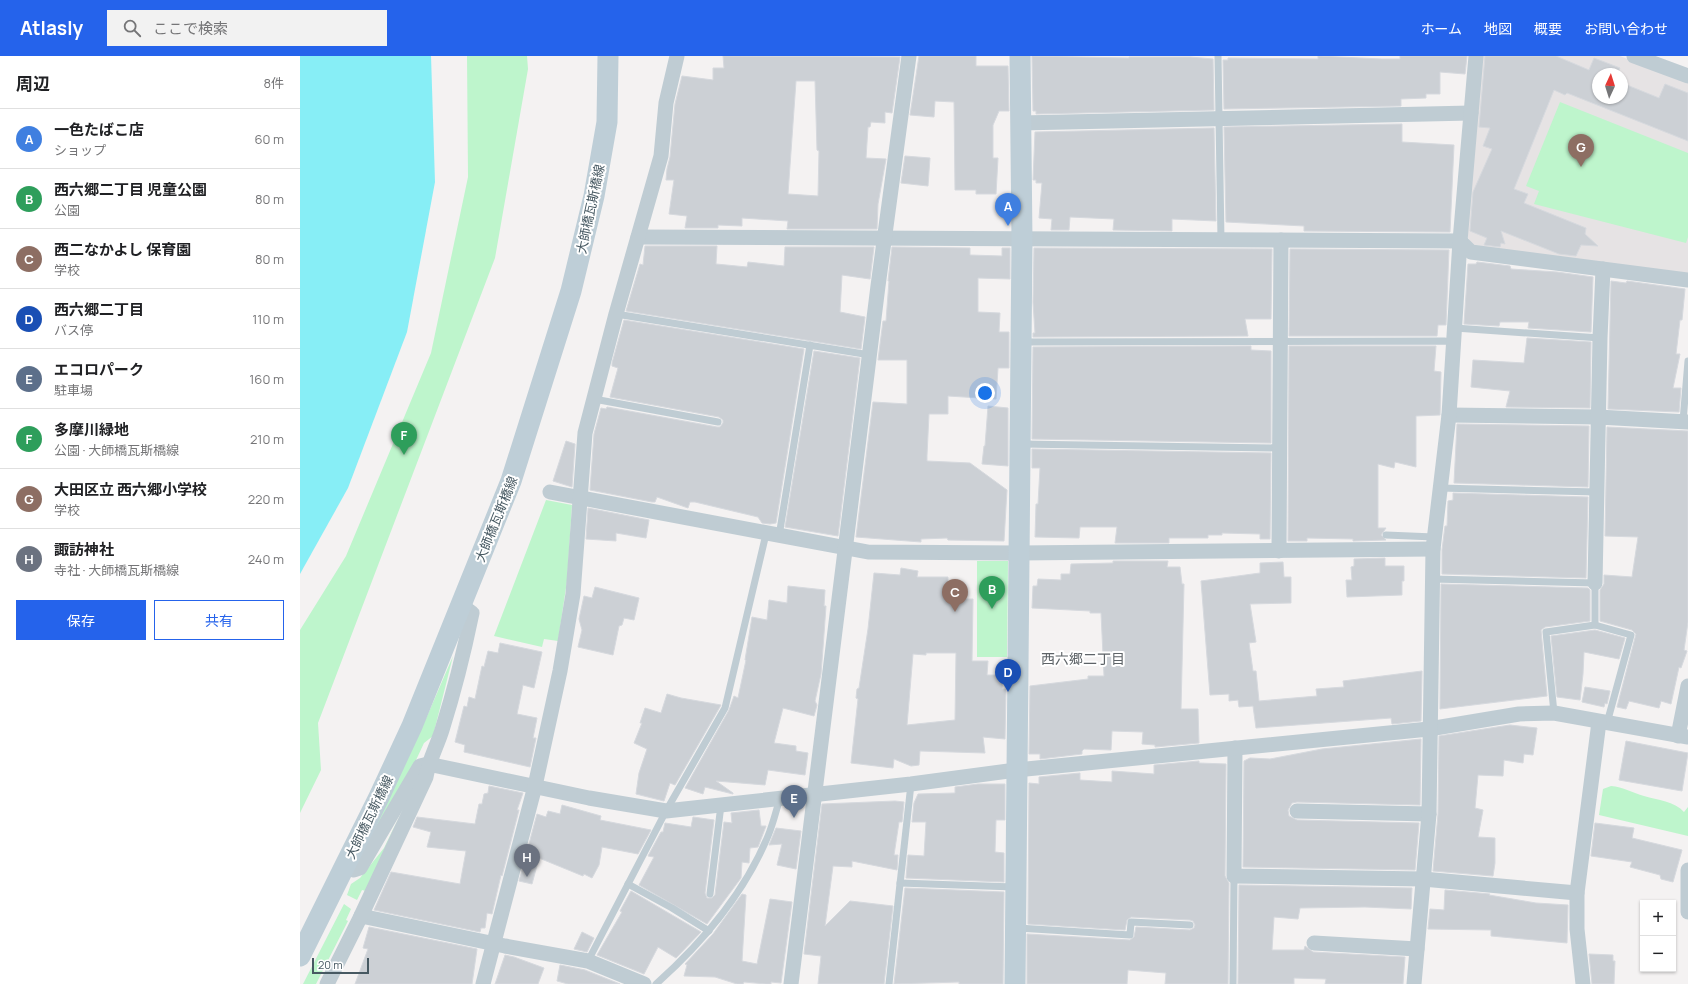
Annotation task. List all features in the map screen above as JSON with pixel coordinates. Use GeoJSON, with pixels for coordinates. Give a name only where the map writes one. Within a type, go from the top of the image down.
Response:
{"type":"FeatureCollection","features":[{"type":"Feature","properties":{"kind":"street","name":"大師橋瓦斯橋線"},"geometry":{"type":"LineString","coordinates":[[300,956],[379,797],[412,726],[512,481],[571,291],[594,196],[607,122],[608,56]]}},
{"type":"Feature","properties":{"kind":"street"},"geometry":{"type":"LineString","coordinates":[[483,984],[535,786],[560,671],[571,602],[585,433],[616,314],[661,156],[666,103],[677,56]]}},
{"type":"Feature","properties":{"kind":"street"},"geometry":{"type":"LineString","coordinates":[[791,984],[909,56]]}},
{"type":"Feature","properties":{"kind":"street"},"geometry":{"type":"LineString","coordinates":[[1015,984],[1022,240],[1020,56]]}},
{"type":"Feature","properties":{"kind":"street"},"geometry":{"type":"LineString","coordinates":[[1414,984],[1429,814],[1432,579],[1436,506],[1440,488],[1449,415],[1460,241],[1476,56]]}},
{"type":"Feature","properties":{"kind":"street"},"geometry":{"type":"LineString","coordinates":[[1634,56],[1688,76]]}},
{"type":"Feature","properties":{"kind":"street"},"geometry":{"type":"LineString","coordinates":[[1020,123],[1471,113]]}},
{"type":"Feature","properties":{"kind":"street"},"geometry":{"type":"LineString","coordinates":[[638,237],[1460,241],[1471,252],[1688,280]]}},
{"type":"Feature","properties":{"kind":"street"},"geometry":{"type":"LineString","coordinates":[[1279,551],[1281,240]]}},
{"type":"Feature","properties":{"kind":"street"},"geometry":{"type":"LineString","coordinates":[[1595,583],[1600,338],[1604,269]]}},
{"type":"Feature","properties":{"kind":"street"},"geometry":{"type":"LineString","coordinates":[[1449,415],[1598,418],[1686,422]]}},
{"type":"Feature","properties":{"kind":"street"},"geometry":{"type":"LineString","coordinates":[[550,492],[868,552],[1019,553],[1279,551],[1434,543]]}},
{"type":"Feature","properties":{"kind":"street"},"geometry":{"type":"LineString","coordinates":[[327,984],[361,916],[426,777],[428,764],[442,731],[467,638],[472,613],[461,605]]}},
{"type":"Feature","properties":{"kind":"street"},"geometry":{"type":"LineString","coordinates":[[344,867],[354,870],[360,868],[420,766],[428,764],[589,798],[666,811],[911,784],[1016,770],[1430,729],[1519,714],[1554,713],[1683,737],[1688,688]]}},
{"type":"Feature","properties":{"kind":"street"},"geometry":{"type":"LineString","coordinates":[[1582,984],[1577,929],[1577,893],[1603,722]]}},
{"type":"Feature","properties":{"kind":"street"},"geometry":{"type":"LineString","coordinates":[[1235,748],[1234,876],[1423,879],[1577,893]]}},
{"type":"Feature","properties":{"kind":"street"},"geometry":{"type":"LineString","coordinates":[[1297,811],[1429,814]]}},
{"type":"Feature","properties":{"kind":"street"},"geometry":{"type":"LineString","coordinates":[[1688,870],[1688,912]]}},
{"type":"Feature","properties":{"kind":"street"},"geometry":{"type":"LineString","coordinates":[[361,916],[494,944],[588,961],[644,984]]}},
{"type":"Feature","properties":{"kind":"street"},"geometry":{"type":"LineString","coordinates":[[1314,943],[1417,949]]}},
{"type":"Feature","properties":{"kind":"lane"},"geometry":{"type":"LineString","coordinates":[[1218,56],[1220,240]]}},
{"type":"Feature","properties":{"kind":"lane"},"geometry":{"type":"LineString","coordinates":[[616,314],[870,355]]}},
{"type":"Feature","properties":{"kind":"lane"},"geometry":{"type":"LineString","coordinates":[[1020,342],[1444,340],[1454,335],[1600,338]]}},
{"type":"Feature","properties":{"kind":"lane"},"geometry":{"type":"LineString","coordinates":[[588,961],[666,811],[724,708],[773,535],[810,345]]}},
{"type":"Feature","properties":{"kind":"lane"},"geometry":{"type":"LineString","coordinates":[[1686,422],[1688,361]]}},
{"type":"Feature","properties":{"kind":"lane"},"geometry":{"type":"LineString","coordinates":[[594,399],[718,422]]}},
{"type":"Feature","properties":{"kind":"lane"},"geometry":{"type":"LineString","coordinates":[[1019,444],[1280,448]]}},
{"type":"Feature","properties":{"kind":"lane"},"geometry":{"type":"LineString","coordinates":[[1440,488],[1597,492]]}},
{"type":"Feature","properties":{"kind":"lane"},"geometry":{"type":"LineString","coordinates":[[1386,535],[1434,543]]}},
{"type":"Feature","properties":{"kind":"lane"},"geometry":{"type":"LineString","coordinates":[[1432,579],[1595,583],[1595,625]]}},
{"type":"Feature","properties":{"kind":"lane"},"geometry":{"type":"LineString","coordinates":[[1554,713],[1546,632],[1595,625],[1631,635],[1603,722]]}},
{"type":"Feature","properties":{"kind":"lane"},"geometry":{"type":"LineString","coordinates":[[889,984],[911,784]]}},
{"type":"Feature","properties":{"kind":"lane"},"geometry":{"type":"LineString","coordinates":[[656,984],[678,964],[709,931],[728,906],[753,867],[768,836],[780,798]]}},
{"type":"Feature","properties":{"kind":"lane"},"geometry":{"type":"LineString","coordinates":[[710,894],[721,805]]}},
{"type":"Feature","properties":{"kind":"lane"},"geometry":{"type":"LineString","coordinates":[[1233,984],[1234,876]]}},
{"type":"Feature","properties":{"kind":"lane"},"geometry":{"type":"LineString","coordinates":[[900,883],[1016,887]]}},
{"type":"Feature","properties":{"kind":"lane"},"geometry":{"type":"LineString","coordinates":[[628,884],[672,908],[709,931]]}},
{"type":"Feature","properties":{"kind":"lane"},"geometry":{"type":"LineString","coordinates":[[1015,928],[1130,935],[1131,922],[1190,925]]}},
{"type":"Feature","properties":{"kind":"shaded area"},"geometry":{"type":"Polygon","coordinates":[[[1483,56],[1620,56],[1688,83],[1688,277],[1472,245],[1467,236],[1483,56]]]}},
{"type":"Feature","properties":{"kind":"green space"},"geometry":{"type":"Polygon","coordinates":[[[467,56],[527,56],[528,69],[495,258],[318,723],[321,770],[300,813],[300,630],[346,556],[431,353],[468,177],[467,56]]]}},
{"type":"Feature","properties":{"kind":"green space"},"geometry":{"type":"Polygon","coordinates":[[[1560,102],[1688,153],[1688,237],[1686,243],[1534,204],[1539,191],[1526,186],[1560,102]]]}},
{"type":"Feature","properties":{"kind":"green space"},"geometry":{"type":"Polygon","coordinates":[[[546,500],[572,505],[567,581],[558,641],[544,639],[542,647],[494,636],[546,500]]]}},
{"type":"Feature","properties":{"kind":"green space"},"geometry":{"type":"Polygon","coordinates":[[[977,561],[1008,561],[1007,657],[977,657],[977,561]]]}},
{"type":"Feature","properties":{"kind":"green space"},"geometry":{"type":"Polygon","coordinates":[[[453,656],[433,736],[424,743],[410,773],[360,857],[428,714],[453,656]]]}},
{"type":"Feature","properties":{"kind":"green space"},"geometry":{"type":"Polygon","coordinates":[[[1611,786],[1671,803],[1676,805],[1684,812],[1688,807],[1688,836],[1599,815],[1603,789],[1611,786]]]}},
{"type":"Feature","properties":{"kind":"green space"},"geometry":{"type":"Polygon","coordinates":[[[400,815],[366,891],[362,890],[357,900],[347,895],[351,884],[360,878],[384,848],[400,815]]]}},
{"type":"Feature","properties":{"kind":"green space"},"geometry":{"type":"Polygon","coordinates":[[[344,904],[351,909],[346,920],[348,921],[316,984],[303,984],[344,904]]]}},
{"type":"Feature","properties":{"kind":"water"},"geometry":{"type":"Polygon","coordinates":[[[300,56],[431,56],[435,182],[407,332],[348,488],[300,574],[300,56]]]}},
{"type":"Feature","properties":{"kind":"building"},"geometry":{"type":"Polygon","coordinates":[[[723,56],[900,57],[892,113],[885,112],[885,123],[871,122],[870,127],[868,127],[866,158],[886,159],[878,204],[877,229],[787,229],[788,221],[742,218],[742,226],[718,225],[718,228],[685,228],[687,216],[669,214],[674,180],[666,180],[667,169],[670,157],[675,104],[682,76],[713,80],[713,68],[724,68],[723,56]],[[796,81],[788,194],[818,196],[819,151],[817,150],[815,81],[796,81]]]}},
{"type":"Feature","properties":{"kind":"building"},"geometry":{"type":"Polygon","coordinates":[[[919,56],[976,56],[976,66],[1008,66],[1009,111],[999,111],[993,125],[993,158],[998,158],[996,194],[976,194],[976,190],[955,190],[954,102],[935,101],[934,117],[910,115],[919,56]]]}},
{"type":"Feature","properties":{"kind":"building"},"geometry":{"type":"Polygon","coordinates":[[[1032,56],[1129,58],[1190,57],[1213,59],[1214,110],[1036,114],[1036,111],[1033,111],[1032,56]]]}},
{"type":"Feature","properties":{"kind":"building"},"geometry":{"type":"Polygon","coordinates":[[[1318,56],[1400,59],[1400,56],[1467,56],[1465,74],[1440,72],[1440,94],[1426,94],[1426,98],[1401,99],[1401,106],[1224,109],[1223,60],[1228,60],[1228,58],[1318,59],[1318,56]]]}},
{"type":"Feature","properties":{"kind":"building"},"geometry":{"type":"Polygon","coordinates":[[[1485,56],[1556,56],[1589,70],[1594,58],[1620,68],[1592,68],[1592,103],[1567,93],[1565,95],[1554,90],[1514,189],[1528,194],[1524,203],[1586,228],[1585,234],[1598,246],[1581,245],[1576,256],[1559,254],[1501,231],[1505,244],[1501,243],[1500,247],[1484,245],[1487,238],[1470,231],[1473,192],[1492,149],[1483,146],[1490,128],[1479,127],[1485,56]]]}},
{"type":"Feature","properties":{"kind":"building"},"geometry":{"type":"Polygon","coordinates":[[[1665,84],[1688,93],[1688,141],[1595,104],[1628,104],[1628,85],[1659,98],[1665,84]]]}},
{"type":"Feature","properties":{"kind":"building"},"geometry":{"type":"Polygon","coordinates":[[[1402,124],[1402,142],[1454,145],[1450,232],[1304,231],[1304,226],[1226,222],[1224,127],[1402,124]]]}},
{"type":"Feature","properties":{"kind":"building"},"geometry":{"type":"Polygon","coordinates":[[[1214,128],[1216,221],[1172,219],[1172,231],[1113,230],[1114,219],[1070,217],[1069,230],[1051,230],[1052,219],[1039,218],[1042,183],[1036,183],[1036,180],[1033,180],[1035,132],[1214,128]]]}},
{"type":"Feature","properties":{"kind":"building"},"geometry":{"type":"Polygon","coordinates":[[[905,156],[930,158],[928,186],[901,183],[905,156]]]}},
{"type":"Feature","properties":{"kind":"building"},"geometry":{"type":"Polygon","coordinates":[[[645,246],[717,246],[716,264],[747,267],[748,262],[784,266],[785,247],[874,247],[870,279],[842,275],[840,312],[865,317],[861,349],[626,311],[640,264],[643,265],[645,246]]]}},
{"type":"Feature","properties":{"kind":"building"},"geometry":{"type":"Polygon","coordinates":[[[892,247],[970,248],[970,255],[1002,256],[1002,248],[1010,248],[1010,279],[978,278],[978,312],[1000,313],[999,332],[1009,332],[1009,368],[998,368],[996,399],[948,396],[948,414],[929,414],[927,455],[927,461],[970,463],[1007,490],[1004,541],[948,540],[947,538],[921,539],[921,542],[856,537],[873,402],[907,404],[907,360],[878,360],[883,321],[886,321],[888,281],[892,247]]]}},
{"type":"Feature","properties":{"kind":"building"},"geometry":{"type":"Polygon","coordinates":[[[1034,248],[1272,249],[1271,319],[1245,319],[1248,336],[1033,337],[1033,333],[1035,333],[1033,302],[1034,248]]]}},
{"type":"Feature","properties":{"kind":"building"},"geometry":{"type":"Polygon","coordinates":[[[1290,249],[1449,250],[1446,325],[1438,325],[1437,336],[1289,336],[1290,249]]]}},
{"type":"Feature","properties":{"kind":"building"},"geometry":{"type":"Polygon","coordinates":[[[1477,262],[1510,266],[1511,269],[1557,272],[1593,277],[1591,332],[1528,328],[1529,322],[1500,322],[1499,326],[1464,324],[1468,264],[1476,264],[1477,262]]]}},
{"type":"Feature","properties":{"kind":"building"},"geometry":{"type":"Polygon","coordinates":[[[1611,281],[1626,283],[1627,281],[1685,289],[1682,320],[1680,320],[1676,354],[1680,354],[1673,388],[1681,388],[1679,412],[1608,409],[1611,281]]]}},
{"type":"Feature","properties":{"kind":"building"},"geometry":{"type":"Polygon","coordinates":[[[624,320],[804,349],[776,523],[762,523],[758,517],[695,502],[690,502],[688,508],[657,497],[655,502],[652,502],[590,490],[594,434],[601,408],[606,409],[607,407],[717,427],[720,427],[723,423],[723,420],[719,417],[610,397],[618,368],[612,366],[612,363],[624,320]]]}},
{"type":"Feature","properties":{"kind":"building"},"geometry":{"type":"Polygon","coordinates":[[[1527,338],[1591,342],[1590,408],[1506,407],[1510,391],[1471,387],[1473,360],[1524,363],[1527,338]]]}},
{"type":"Feature","properties":{"kind":"building"},"geometry":{"type":"Polygon","coordinates":[[[1251,346],[1251,350],[1271,351],[1271,443],[1032,439],[1033,347],[1251,346]]]}},
{"type":"Feature","properties":{"kind":"building"},"geometry":{"type":"Polygon","coordinates":[[[1289,346],[1436,346],[1434,371],[1441,372],[1440,415],[1416,416],[1416,467],[1395,462],[1394,468],[1378,464],[1378,528],[1386,528],[1381,535],[1386,540],[1353,541],[1353,539],[1307,538],[1307,541],[1288,541],[1289,346]]]}},
{"type":"Feature","properties":{"kind":"building"},"geometry":{"type":"Polygon","coordinates":[[[814,351],[860,358],[838,536],[785,527],[814,351]]]}},
{"type":"Feature","properties":{"kind":"building"},"geometry":{"type":"Polygon","coordinates":[[[988,406],[1008,408],[1008,466],[982,464],[988,406]]]}},
{"type":"Feature","properties":{"kind":"building"},"geometry":{"type":"Polygon","coordinates":[[[1457,424],[1589,426],[1588,487],[1454,483],[1457,424]]]}},
{"type":"Feature","properties":{"kind":"building"},"geometry":{"type":"Polygon","coordinates":[[[1607,427],[1688,431],[1688,622],[1684,650],[1687,651],[1681,668],[1679,667],[1671,704],[1661,701],[1659,708],[1629,701],[1626,709],[1617,707],[1636,634],[1632,630],[1600,621],[1600,590],[1604,584],[1604,575],[1632,577],[1638,537],[1605,536],[1607,427]]]}},
{"type":"Feature","properties":{"kind":"building"},"geometry":{"type":"Polygon","coordinates":[[[566,441],[575,444],[572,487],[553,481],[566,441]]]}},
{"type":"Feature","properties":{"kind":"building"},"geometry":{"type":"Polygon","coordinates":[[[1032,449],[1271,453],[1270,539],[1260,539],[1260,534],[1222,533],[1222,535],[1208,535],[1208,538],[1169,538],[1169,543],[1115,543],[1117,527],[1080,527],[1079,538],[1035,537],[1036,504],[1038,504],[1040,468],[1032,468],[1032,449]]]}},
{"type":"Feature","properties":{"kind":"building"},"geometry":{"type":"Polygon","coordinates":[[[1453,493],[1588,497],[1586,578],[1442,574],[1442,550],[1445,526],[1447,526],[1448,501],[1453,500],[1453,493]]]}},
{"type":"Feature","properties":{"kind":"building"},"geometry":{"type":"Polygon","coordinates":[[[588,508],[649,520],[646,538],[616,533],[616,541],[586,539],[588,508]]]}},
{"type":"Feature","properties":{"kind":"building"},"geometry":{"type":"Polygon","coordinates":[[[1385,558],[1385,566],[1404,566],[1402,595],[1347,597],[1346,580],[1352,580],[1351,567],[1354,566],[1354,559],[1385,558]]]}},
{"type":"Feature","properties":{"kind":"building"},"geometry":{"type":"Polygon","coordinates":[[[1113,561],[1168,561],[1167,567],[1180,567],[1182,584],[1184,584],[1181,709],[1198,709],[1199,743],[1155,747],[1155,745],[1142,744],[1143,732],[1112,731],[1111,750],[1084,749],[1082,754],[1040,759],[1040,754],[1029,754],[1030,686],[1088,679],[1088,676],[1104,676],[1101,613],[1032,608],[1033,586],[1037,586],[1038,579],[1061,580],[1061,574],[1070,574],[1071,564],[1113,563],[1113,561]]]}},
{"type":"Feature","properties":{"kind":"building"},"geometry":{"type":"Polygon","coordinates":[[[1283,562],[1284,577],[1291,577],[1291,603],[1250,604],[1256,642],[1249,643],[1253,671],[1256,671],[1259,701],[1317,696],[1316,689],[1344,687],[1343,681],[1422,671],[1421,721],[1392,724],[1391,718],[1256,728],[1253,706],[1239,707],[1238,700],[1229,701],[1229,694],[1210,695],[1201,581],[1260,573],[1260,563],[1283,562]]]}},
{"type":"Feature","properties":{"kind":"building"},"geometry":{"type":"Polygon","coordinates":[[[901,568],[918,571],[917,577],[948,577],[948,591],[954,591],[954,599],[973,599],[972,661],[988,661],[987,675],[1003,675],[1002,689],[1006,689],[1005,739],[983,737],[985,753],[920,751],[919,765],[911,766],[894,759],[893,768],[851,763],[858,699],[856,698],[857,689],[859,688],[868,629],[874,573],[900,575],[901,568]],[[926,653],[926,655],[913,654],[907,725],[955,720],[956,653],[926,653]]]}},
{"type":"Feature","properties":{"kind":"building"},"geometry":{"type":"Polygon","coordinates":[[[1441,584],[1588,588],[1590,590],[1590,621],[1545,627],[1541,630],[1547,696],[1440,709],[1441,584]]]}},
{"type":"Feature","properties":{"kind":"building"},"geometry":{"type":"Polygon","coordinates":[[[788,586],[825,590],[824,606],[826,606],[821,674],[815,701],[817,705],[814,716],[783,708],[774,743],[796,746],[796,751],[808,753],[805,775],[768,770],[765,785],[716,781],[733,794],[705,787],[703,794],[685,788],[729,710],[734,696],[738,698],[746,660],[752,617],[767,620],[769,600],[787,603],[788,586]]]}},
{"type":"Feature","properties":{"kind":"building"},"geometry":{"type":"Polygon","coordinates":[[[595,587],[639,598],[634,620],[624,618],[622,625],[619,626],[613,655],[578,647],[582,630],[579,619],[584,596],[592,598],[595,587]]]}},
{"type":"Feature","properties":{"kind":"building"},"geometry":{"type":"Polygon","coordinates":[[[1595,630],[1625,638],[1619,659],[1584,652],[1580,700],[1557,697],[1551,636],[1595,630]]]}},
{"type":"Feature","properties":{"kind":"building"},"geometry":{"type":"Polygon","coordinates":[[[500,643],[542,652],[534,688],[523,685],[517,714],[537,718],[533,738],[536,738],[530,767],[464,752],[465,745],[455,742],[464,706],[467,707],[469,697],[475,699],[482,666],[484,667],[488,651],[498,653],[500,643]]]}},
{"type":"Feature","properties":{"kind":"building"},"geometry":{"type":"Polygon","coordinates":[[[1585,687],[1610,691],[1607,704],[1605,703],[1604,707],[1582,702],[1585,687]]]}},
{"type":"Feature","properties":{"kind":"building"},"geometry":{"type":"Polygon","coordinates":[[[667,694],[721,705],[675,785],[670,783],[664,801],[636,794],[639,773],[647,749],[634,743],[642,723],[640,723],[645,708],[661,713],[667,694]]]}},
{"type":"Feature","properties":{"kind":"building"},"geometry":{"type":"Polygon","coordinates":[[[1510,725],[1537,728],[1533,755],[1524,754],[1523,763],[1504,760],[1503,776],[1478,775],[1475,808],[1483,810],[1478,837],[1495,838],[1495,863],[1493,876],[1433,871],[1438,814],[1439,736],[1510,725]]]}},
{"type":"Feature","properties":{"kind":"building"},"geometry":{"type":"Polygon","coordinates":[[[1421,739],[1420,805],[1297,802],[1292,803],[1288,810],[1289,816],[1297,820],[1419,823],[1415,870],[1243,867],[1244,761],[1250,758],[1270,759],[1322,749],[1421,739]]]}},
{"type":"Feature","properties":{"kind":"building"},"geometry":{"type":"Polygon","coordinates":[[[1626,741],[1688,753],[1682,791],[1619,780],[1626,741]]]}},
{"type":"Feature","properties":{"kind":"building"},"geometry":{"type":"Polygon","coordinates":[[[1199,761],[1199,763],[1226,764],[1225,876],[1229,883],[1228,984],[1165,984],[1166,973],[1128,970],[1127,984],[1027,984],[1027,934],[1130,940],[1134,937],[1136,927],[1190,930],[1194,928],[1195,925],[1193,921],[1190,920],[1131,917],[1127,920],[1125,930],[1028,924],[1029,783],[1039,784],[1039,777],[1080,773],[1080,780],[1112,782],[1112,771],[1154,774],[1154,765],[1199,761]]]}},
{"type":"Feature","properties":{"kind":"building"},"geometry":{"type":"Polygon","coordinates":[[[978,784],[1005,784],[1005,820],[996,820],[995,852],[1004,853],[1004,882],[906,878],[908,855],[924,856],[926,822],[912,822],[914,803],[918,794],[955,793],[955,787],[978,784]]]}},
{"type":"Feature","properties":{"kind":"building"},"geometry":{"type":"Polygon","coordinates":[[[489,786],[523,793],[517,810],[519,810],[492,914],[487,913],[485,928],[481,928],[480,932],[374,910],[391,872],[460,884],[466,851],[427,847],[431,832],[413,827],[417,817],[475,824],[479,804],[482,804],[484,794],[488,793],[489,786]]]}},
{"type":"Feature","properties":{"kind":"building"},"geometry":{"type":"Polygon","coordinates":[[[895,801],[904,802],[902,822],[899,822],[894,855],[898,855],[897,870],[852,861],[852,867],[833,866],[825,926],[850,901],[893,906],[884,984],[818,984],[821,956],[804,954],[822,804],[895,801]]]}},
{"type":"Feature","properties":{"kind":"building"},"geometry":{"type":"Polygon","coordinates":[[[562,805],[601,816],[600,820],[651,830],[638,854],[602,847],[599,865],[592,878],[584,874],[583,876],[539,858],[532,884],[519,881],[537,814],[546,817],[548,811],[560,814],[562,805]]]}},
{"type":"Feature","properties":{"kind":"building"},"geometry":{"type":"Polygon","coordinates":[[[759,810],[761,826],[766,826],[758,847],[750,848],[749,863],[742,862],[741,878],[707,924],[639,885],[654,857],[648,856],[661,832],[663,832],[665,823],[691,827],[693,817],[714,820],[705,893],[707,898],[712,898],[715,895],[724,822],[732,823],[731,813],[759,810]]]}},
{"type":"Feature","properties":{"kind":"building"},"geometry":{"type":"Polygon","coordinates":[[[1595,823],[1634,828],[1632,838],[1682,850],[1673,882],[1661,879],[1660,875],[1630,867],[1632,862],[1591,856],[1595,823]]]}},
{"type":"Feature","properties":{"kind":"building"},"geometry":{"type":"Polygon","coordinates":[[[776,828],[801,831],[796,869],[777,865],[782,844],[769,845],[776,828]]]}},
{"type":"Feature","properties":{"kind":"building"},"geometry":{"type":"Polygon","coordinates":[[[1239,885],[1412,888],[1411,909],[1365,907],[1300,908],[1298,919],[1274,917],[1272,950],[1304,950],[1305,946],[1313,952],[1405,957],[1403,984],[1325,984],[1326,979],[1294,978],[1294,984],[1238,984],[1239,885]]]}},
{"type":"Feature","properties":{"kind":"building"},"geometry":{"type":"Polygon","coordinates":[[[905,888],[1004,892],[1003,984],[959,984],[959,982],[894,984],[905,888]]]}},
{"type":"Feature","properties":{"kind":"building"},"geometry":{"type":"Polygon","coordinates":[[[1445,890],[1490,894],[1489,895],[1536,903],[1568,905],[1567,943],[1491,936],[1491,930],[1428,929],[1430,909],[1444,910],[1445,890]]]}},
{"type":"Feature","properties":{"kind":"building"},"geometry":{"type":"Polygon","coordinates":[[[631,891],[701,932],[676,958],[658,947],[644,974],[597,955],[622,912],[620,911],[631,891]]]}},
{"type":"Feature","properties":{"kind":"building"},"geometry":{"type":"Polygon","coordinates":[[[742,894],[746,895],[742,961],[757,964],[770,899],[792,902],[781,983],[771,982],[771,984],[766,984],[744,982],[743,984],[737,984],[715,977],[684,976],[687,965],[685,964],[713,934],[742,894]]]}},
{"type":"Feature","properties":{"kind":"building"},"geometry":{"type":"Polygon","coordinates":[[[369,927],[477,949],[472,984],[355,984],[368,949],[363,948],[369,927]]]}},
{"type":"Feature","properties":{"kind":"building"},"geometry":{"type":"Polygon","coordinates":[[[582,932],[594,938],[587,952],[574,949],[582,932]]]}},
{"type":"Feature","properties":{"kind":"building"},"geometry":{"type":"Polygon","coordinates":[[[1589,954],[1613,955],[1613,961],[1615,961],[1614,984],[1592,984],[1589,954]]]}},
{"type":"Feature","properties":{"kind":"building"},"geometry":{"type":"Polygon","coordinates":[[[505,955],[544,968],[538,984],[495,984],[505,955]]]}},
{"type":"Feature","properties":{"kind":"building"},"geometry":{"type":"Polygon","coordinates":[[[560,965],[585,970],[620,984],[568,984],[557,981],[560,965]]]}},
{"type":"Feature","properties":{"kind":"place","name":"大田区立 西六郷小学校"},"geometry":{"type":"Point","coordinates":[1581,167]}},
{"type":"Feature","properties":{"kind":"place","name":"一色たばこ店"},"geometry":{"type":"Point","coordinates":[1008,226]}},
{"type":"Feature","properties":{"kind":"place","name":"多摩川緑地"},"geometry":{"type":"Point","coordinates":[404,455]}},
{"type":"Feature","properties":{"kind":"place","name":"西六郷二丁目 児童公園"},"geometry":{"type":"Point","coordinates":[992,609]}},
{"type":"Feature","properties":{"kind":"place","name":"西二なかよし 保育園"},"geometry":{"type":"Point","coordinates":[955,612]}},
{"type":"Feature","properties":{"kind":"place","name":"西六郷二丁目"},"geometry":{"type":"Point","coordinates":[1008,692]}},
{"type":"Feature","properties":{"kind":"place","name":"エコロパーク"},"geometry":{"type":"Point","coordinates":[794,818]}},
{"type":"Feature","properties":{"kind":"place","name":"諏訪神社"},"geometry":{"type":"Point","coordinates":[527,877]}},
{"type":"Feature","properties":{"kind":"district","name":"西六郷二丁目"},"geometry":{"type":"Point","coordinates":[1083,659]}}]}
